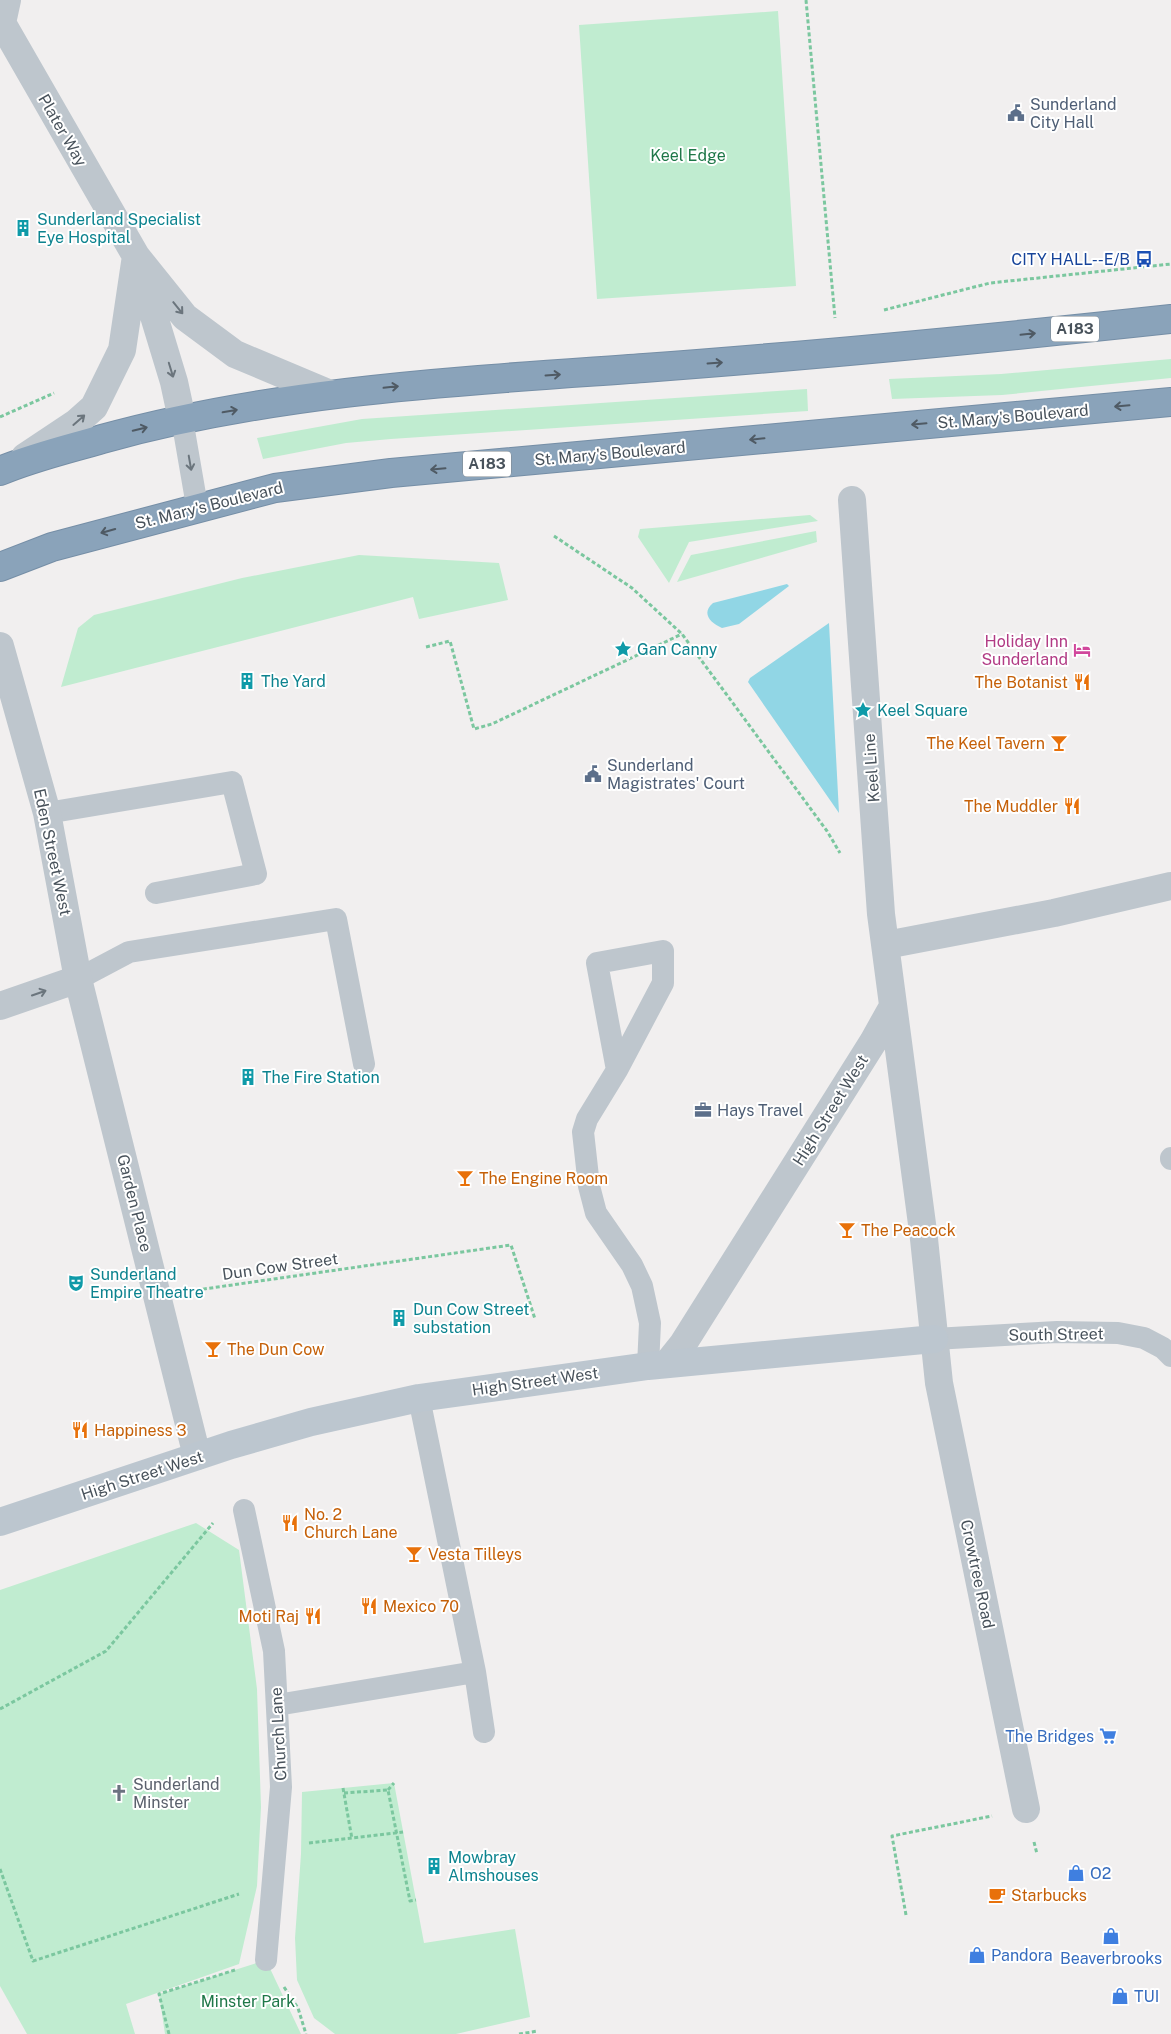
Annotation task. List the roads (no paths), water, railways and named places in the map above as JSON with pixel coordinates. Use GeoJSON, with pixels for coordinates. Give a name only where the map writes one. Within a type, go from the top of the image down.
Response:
{"type":"FeatureCollection","features":[{"type":"Feature","properties":{"kind":"highway","name":"A183"},"geometry":{"type":"LineString","coordinates":[[5,469],[182,419],[330,394],[402,386],[838,354],[1171,319]]}},
{"type":"Feature","properties":{"kind":"highway","name":"St. Mary's Boulevard"},"geometry":{"type":"LineString","coordinates":[[0,567],[52,547],[197,506],[275,488],[391,473],[1171,402]]}},
{"type":"Feature","properties":{"kind":"street","name":"Plater Way"},"geometry":{"type":"LineString","coordinates":[[3,16],[136,256]]}},
{"type":"Feature","properties":{"kind":"street"},"geometry":{"type":"LineString","coordinates":[[136,256],[186,317],[208,336],[235,354],[330,394]]}},
{"type":"Feature","properties":{"kind":"street"},"geometry":{"type":"LineString","coordinates":[[136,256],[174,382],[182,419]]}},
{"type":"Feature","properties":{"kind":"street"},"geometry":{"type":"LineString","coordinates":[[5,469],[50,442],[94,407],[122,350],[136,256]]}},
{"type":"Feature","properties":{"kind":"street","name":"Keel Line"},"geometry":{"type":"LineString","coordinates":[[852,500],[881,914],[892,1008]]}},
{"type":"Feature","properties":{"kind":"street","name":"Eden Street West"},"geometry":{"type":"LineString","coordinates":[[0,646],[47,813],[78,979]]}},
{"type":"Feature","properties":{"kind":"street"},"geometry":{"type":"LineString","coordinates":[[886,945],[1054,913],[1171,886]]}},
{"type":"Feature","properties":{"kind":"street"},"geometry":{"type":"LineString","coordinates":[[0,1006],[78,979]]}},
{"type":"Feature","properties":{"kind":"street","name":"Garden Place"},"geometry":{"type":"LineString","coordinates":[[78,979],[197,1456]]}},
{"type":"Feature","properties":{"kind":"street","name":"Crowtree Road"},"geometry":{"type":"LineString","coordinates":[[892,1008],[924,1239],[938,1383],[1026,1809]]}},
{"type":"Feature","properties":{"kind":"street","name":"High Street West"},"geometry":{"type":"LineString","coordinates":[[0,1522],[197,1456],[311,1422],[419,1398],[657,1365],[683,1344],[873,1042],[892,1008]]}},
{"type":"Feature","properties":{"kind":"street"},"geometry":{"type":"LineString","coordinates":[[657,1365],[934,1339]]}},
{"type":"Feature","properties":{"kind":"lane"},"geometry":{"type":"LineString","coordinates":[[182,419],[197,506]]}},
{"type":"Feature","properties":{"kind":"lane"},"geometry":{"type":"LineString","coordinates":[[47,813],[232,782],[256,874],[156,892]]}},
{"type":"Feature","properties":{"kind":"lane"},"geometry":{"type":"LineString","coordinates":[[78,979],[129,952],[336,919],[364,1064]]}},
{"type":"Feature","properties":{"kind":"lane"},"geometry":{"type":"LineString","coordinates":[[617,1070],[597,963],[663,952],[663,983],[617,1070],[588,1119],[583,1132],[589,1186],[596,1213],[632,1265],[642,1286],[657,1365]]}},
{"type":"Feature","properties":{"kind":"lane","name":"South Street"},"geometry":{"type":"LineString","coordinates":[[934,1339],[1057,1332],[1118,1333],[1144,1338],[1162,1348],[1171,1356]]}},
{"type":"Feature","properties":{"kind":"lane"},"geometry":{"type":"LineString","coordinates":[[419,1398],[476,1672],[484,1732]]}},
{"type":"Feature","properties":{"kind":"lane","name":"Church Lane"},"geometry":{"type":"LineString","coordinates":[[244,1510],[274,1650],[277,1705],[281,1787],[266,1960]]}},
{"type":"Feature","properties":{"kind":"lane"},"geometry":{"type":"LineString","coordinates":[[277,1705],[476,1672]]}},
{"type":"Feature","properties":{"kind":"water"},"geometry":{"type":"Polygon","coordinates":[[[787,584],[789,586],[739,624],[722,628],[708,617],[709,607],[713,603],[787,584]]]}},
{"type":"Feature","properties":{"kind":"water"},"geometry":{"type":"Polygon","coordinates":[[[829,623],[839,813],[748,682],[750,678],[829,623]]]}},
{"type":"Feature","properties":{"kind":"place","name":"Sunderland City Hall"},"geometry":{"type":"Point","coordinates":[1016,113]}},
{"type":"Feature","properties":{"kind":"place","name":"Sunderland Specialist Eye Hospital"},"geometry":{"type":"Point","coordinates":[23,228]}},
{"type":"Feature","properties":{"kind":"place","name":"CITY HALL--E/B"},"geometry":{"type":"Point","coordinates":[1144,259]}},
{"type":"Feature","properties":{"kind":"place","name":"Gan Canny"},"geometry":{"type":"Point","coordinates":[623,649]}},
{"type":"Feature","properties":{"kind":"place","name":"Holiday Inn Sunderland"},"geometry":{"type":"Point","coordinates":[1082,650]}},
{"type":"Feature","properties":{"kind":"place","name":"The Yard"},"geometry":{"type":"Point","coordinates":[247,681]}},
{"type":"Feature","properties":{"kind":"place","name":"The Botanist"},"geometry":{"type":"Point","coordinates":[1082,682]}},
{"type":"Feature","properties":{"kind":"place","name":"Keel Square"},"geometry":{"type":"Point","coordinates":[863,710]}},
{"type":"Feature","properties":{"kind":"place","name":"The Keel Tavern"},"geometry":{"type":"Point","coordinates":[1059,743]}},
{"type":"Feature","properties":{"kind":"place","name":"Sunderland Magistrates' Court"},"geometry":{"type":"Point","coordinates":[593,774]}},
{"type":"Feature","properties":{"kind":"place","name":"The Muddler"},"geometry":{"type":"Point","coordinates":[1072,806]}},
{"type":"Feature","properties":{"kind":"place","name":"The Fire Station"},"geometry":{"type":"Point","coordinates":[248,1077]}},
{"type":"Feature","properties":{"kind":"place","name":"Hays Travel"},"geometry":{"type":"Point","coordinates":[703,1110]}},
{"type":"Feature","properties":{"kind":"place","name":"The Engine Room"},"geometry":{"type":"Point","coordinates":[465,1178]}},
{"type":"Feature","properties":{"kind":"place","name":"The Peacock"},"geometry":{"type":"Point","coordinates":[847,1230]}},
{"type":"Feature","properties":{"kind":"place","name":"Sunderland Empire Theatre"},"geometry":{"type":"Point","coordinates":[76,1283]}},
{"type":"Feature","properties":{"kind":"place","name":"Dun Cow Street substation"},"geometry":{"type":"Point","coordinates":[399,1318]}},
{"type":"Feature","properties":{"kind":"place","name":"The Dun Cow"},"geometry":{"type":"Point","coordinates":[213,1349]}},
{"type":"Feature","properties":{"kind":"place","name":"Happiness 3"},"geometry":{"type":"Point","coordinates":[80,1430]}},
{"type":"Feature","properties":{"kind":"place","name":"No. 2 Church Lane"},"geometry":{"type":"Point","coordinates":[290,1523]}},
{"type":"Feature","properties":{"kind":"place","name":"Vesta Tilleys"},"geometry":{"type":"Point","coordinates":[414,1554]}},
{"type":"Feature","properties":{"kind":"place","name":"Mexico 70"},"geometry":{"type":"Point","coordinates":[369,1606]}},
{"type":"Feature","properties":{"kind":"place","name":"Moti Raj"},"geometry":{"type":"Point","coordinates":[313,1616]}},
{"type":"Feature","properties":{"kind":"place","name":"The Bridges"},"geometry":{"type":"Point","coordinates":[1108,1736]}},
{"type":"Feature","properties":{"kind":"place","name":"Sunderland Minster"},"geometry":{"type":"Point","coordinates":[119,1793]}},
{"type":"Feature","properties":{"kind":"place","name":"Mowbray Almshouses"},"geometry":{"type":"Point","coordinates":[434,1866]}},
{"type":"Feature","properties":{"kind":"place","name":"O2"},"geometry":{"type":"Point","coordinates":[1076,1873]}},
{"type":"Feature","properties":{"kind":"place","name":"Starbucks"},"geometry":{"type":"Point","coordinates":[997,1895]}},
{"type":"Feature","properties":{"kind":"place","name":"Beaverbrooks"},"geometry":{"type":"Point","coordinates":[1111,1936]}},
{"type":"Feature","properties":{"kind":"place","name":"Pandora"},"geometry":{"type":"Point","coordinates":[977,1955]}},
{"type":"Feature","properties":{"kind":"place","name":"TUI"},"geometry":{"type":"Point","coordinates":[1120,1996]}},
{"type":"Feature","properties":{"kind":"park label","name":"Keel Edge"},"geometry":{"type":"Point","coordinates":[688,155]}},
{"type":"Feature","properties":{"kind":"park label","name":"Minster Park"},"geometry":{"type":"Point","coordinates":[248,2001]}}]}
